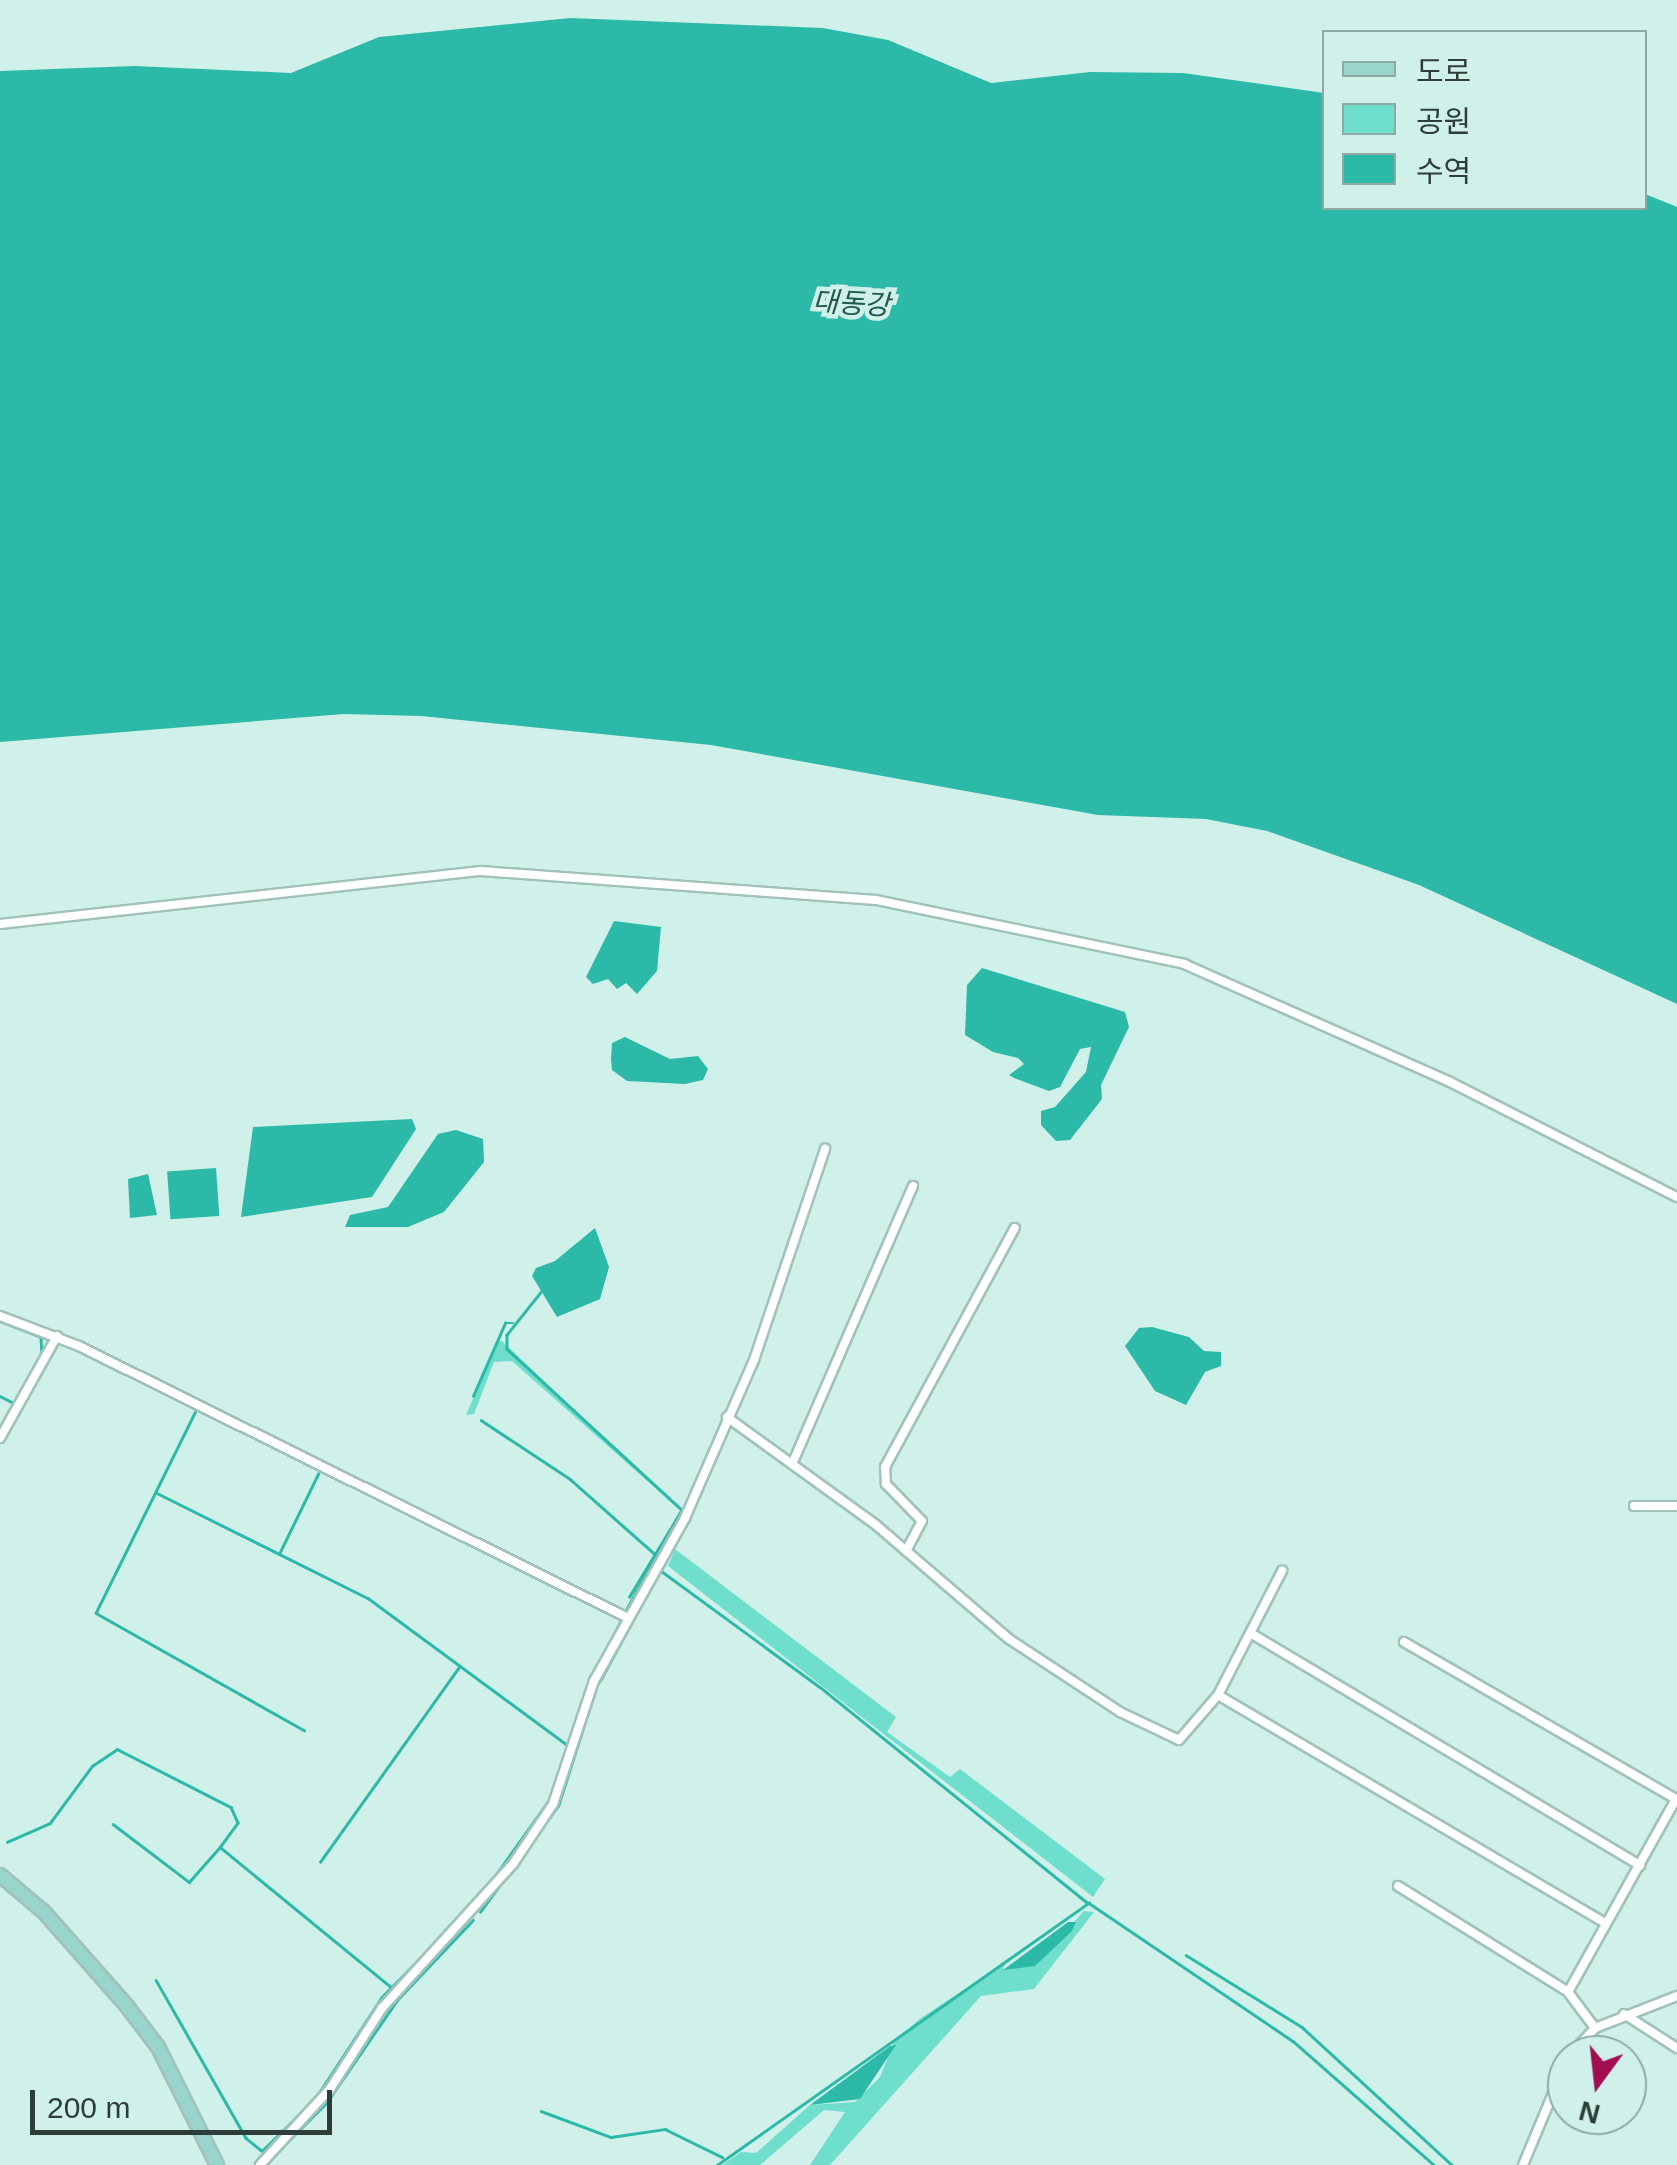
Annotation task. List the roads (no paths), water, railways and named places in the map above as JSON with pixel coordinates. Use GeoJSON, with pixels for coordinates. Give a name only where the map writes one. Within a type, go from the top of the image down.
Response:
{"type":"FeatureCollection","features":[{"type":"Feature","properties":{"kind":"main road"},"geometry":{"type":"LineString","coordinates":[[0,1875],[44,1912],[126,2005],[158,2048],[218,2165]]}},
{"type":"Feature","properties":{"kind":"street"},"geometry":{"type":"LineString","coordinates":[[0,924],[481,871],[574,873],[893,903],[1184,964],[1450,1082],[1677,1197]]}},
{"type":"Feature","properties":{"kind":"street"},"geometry":{"type":"LineString","coordinates":[[260,2165],[330,2090],[382,2008],[473,1912],[542,1823],[560,1789],[594,1681],[685,1518],[766,1325],[825,1148]]}},
{"type":"Feature","properties":{"kind":"street"},"geometry":{"type":"LineString","coordinates":[[792,1462],[913,1186]]}},
{"type":"Feature","properties":{"kind":"street"},"geometry":{"type":"LineString","coordinates":[[906,1551],[922,1521],[886,1484],[885,1467],[1015,1228]]}},
{"type":"Feature","properties":{"kind":"street"},"geometry":{"type":"LineString","coordinates":[[0,1316],[57,1336],[628,1618]]}},
{"type":"Feature","properties":{"kind":"street"},"geometry":{"type":"LineString","coordinates":[[0,1438],[57,1336]]}},
{"type":"Feature","properties":{"kind":"street"},"geometry":{"type":"LineString","coordinates":[[726,1417],[792,1462],[906,1551],[1008,1639],[1166,1736],[1189,1735],[1218,1695],[1282,1571]]}},
{"type":"Feature","properties":{"kind":"street"},"geometry":{"type":"LineString","coordinates":[[1634,1506],[1677,1506]]}},
{"type":"Feature","properties":{"kind":"street"},"geometry":{"type":"LineString","coordinates":[[1252,1634],[1640,1865]]}},
{"type":"Feature","properties":{"kind":"street"},"geometry":{"type":"LineString","coordinates":[[1404,1642],[1676,1798],[1568,1992]]}},
{"type":"Feature","properties":{"kind":"street"},"geometry":{"type":"LineString","coordinates":[[1218,1695],[1605,1922]]}},
{"type":"Feature","properties":{"kind":"street"},"geometry":{"type":"LineString","coordinates":[[1414,1896],[1421,1885]]}},
{"type":"Feature","properties":{"kind":"street"},"geometry":{"type":"LineString","coordinates":[[1398,1886],[1568,1992],[1595,2028]]}},
{"type":"Feature","properties":{"kind":"street"},"geometry":{"type":"LineString","coordinates":[[1589,2035],[1624,2014],[1677,1996]]}},
{"type":"Feature","properties":{"kind":"street"},"geometry":{"type":"LineString","coordinates":[[1624,2014],[1677,2048]]}},
{"type":"Feature","properties":{"kind":"street"},"geometry":{"type":"LineString","coordinates":[[1522,2165],[1547,2108]]}},
{"type":"Feature","properties":{"kind":"water","name":"대동강"},"geometry":{"type":"Polygon","coordinates":[[[570,18],[823,28],[888,40],[991,83],[1090,72],[1183,73],[1322,93],[1322,210],[1647,210],[1647,195],[1677,207],[1677,1004],[1419,885],[1267,831],[1206,819],[1098,815],[711,745],[421,716],[344,714],[0,742],[0,71],[135,66],[291,73],[379,37],[570,18]]]}},
{"type":"Feature","properties":{"kind":"water"},"geometry":{"type":"Polygon","coordinates":[[[614,921],[661,927],[657,971],[637,994],[626,983],[617,989],[608,979],[593,984],[586,977],[614,921]]]}},
{"type":"Feature","properties":{"kind":"water"},"geometry":{"type":"Polygon","coordinates":[[[982,968],[1125,1012],[1129,1027],[1101,1085],[1102,1099],[1070,1140],[1056,1141],[1041,1125],[1041,1111],[1055,1107],[1086,1072],[1091,1047],[1080,1049],[1060,1087],[1049,1091],[1009,1075],[1024,1064],[1018,1058],[993,1052],[965,1035],[967,985],[982,968]]]}},
{"type":"Feature","properties":{"kind":"water"},"geometry":{"type":"Polygon","coordinates":[[[625,1037],[670,1059],[698,1056],[708,1069],[703,1080],[685,1084],[627,1081],[612,1070],[611,1059],[612,1043],[625,1037]]]}},
{"type":"Feature","properties":{"kind":"water"},"geometry":{"type":"Polygon","coordinates":[[[412,1119],[416,1129],[372,1197],[241,1217],[253,1127],[412,1119]]]}},
{"type":"Feature","properties":{"kind":"water"},"geometry":{"type":"Polygon","coordinates":[[[456,1130],[483,1139],[484,1162],[444,1212],[408,1227],[345,1227],[350,1215],[388,1207],[438,1134],[456,1130]]]}},
{"type":"Feature","properties":{"kind":"water"},"geometry":{"type":"Polygon","coordinates":[[[216,1168],[219,1216],[170,1219],[167,1171],[216,1168]]]}},
{"type":"Feature","properties":{"kind":"water"},"geometry":{"type":"Polygon","coordinates":[[[148,1174],[157,1215],[130,1218],[128,1179],[148,1174]]]}},
{"type":"Feature","properties":{"kind":"water"},"geometry":{"type":"Polygon","coordinates":[[[595,1228],[609,1267],[600,1299],[557,1317],[532,1276],[536,1268],[555,1261],[595,1228]]]}},
{"type":"Feature","properties":{"kind":"water"},"geometry":{"type":"Polygon","coordinates":[[[1152,1327],[1189,1337],[1204,1351],[1221,1352],[1221,1366],[1205,1372],[1186,1405],[1155,1391],[1125,1346],[1139,1328],[1152,1327]]]}},
{"type":"Feature","properties":{"kind":"water"},"geometry":{"type":"Polygon","coordinates":[[[1068,1922],[1076,1922],[1072,1931],[1035,1966],[1003,1970],[1068,1922]]]}},
{"type":"Feature","properties":{"kind":"water"},"geometry":{"type":"Polygon","coordinates":[[[896,2045],[860,2099],[810,2105],[890,2046],[896,2045]]]}},
{"type":"Feature","properties":{"kind":"waterway"},"geometry":{"type":"LineString","coordinates":[[542,1291],[507,1335],[507,1349],[682,1510],[625,1613]]}},
{"type":"Feature","properties":{"kind":"waterway"},"geometry":{"type":"LineString","coordinates":[[0,1321],[41,1337],[42,1355]]}},
{"type":"Feature","properties":{"kind":"waterway"},"geometry":{"type":"LineString","coordinates":[[473,1396],[505,1323],[513,1323]]}},
{"type":"Feature","properties":{"kind":"waterway"},"geometry":{"type":"LineString","coordinates":[[0,1427],[28,1380]]}},
{"type":"Feature","properties":{"kind":"waterway"},"geometry":{"type":"LineString","coordinates":[[0,1396],[12,1402]]}},
{"type":"Feature","properties":{"kind":"waterway"},"geometry":{"type":"LineString","coordinates":[[196,1411],[96,1613],[304,1730]]}},
{"type":"Feature","properties":{"kind":"waterway"},"geometry":{"type":"LineString","coordinates":[[481,1420],[570,1479],[656,1555]]}},
{"type":"Feature","properties":{"kind":"waterway"},"geometry":{"type":"LineString","coordinates":[[280,1552],[318,1474]]}},
{"type":"Feature","properties":{"kind":"waterway"},"geometry":{"type":"LineString","coordinates":[[157,1493],[368,1598],[566,1744]]}},
{"type":"Feature","properties":{"kind":"waterway"},"geometry":{"type":"LineString","coordinates":[[629,1597],[681,1511]]}},
{"type":"Feature","properties":{"kind":"waterway"},"geometry":{"type":"LineString","coordinates":[[660,1570],[820,1687],[1088,1903]]}},
{"type":"Feature","properties":{"kind":"waterway"},"geometry":{"type":"LineString","coordinates":[[600,1681],[635,1616]]}},
{"type":"Feature","properties":{"kind":"waterway"},"geometry":{"type":"LineString","coordinates":[[487,1887],[549,1800],[584,1694],[621,1620]]}},
{"type":"Feature","properties":{"kind":"waterway"},"geometry":{"type":"LineString","coordinates":[[320,1862],[459,1667]]}},
{"type":"Feature","properties":{"kind":"waterway"},"geometry":{"type":"LineString","coordinates":[[480,1912],[558,1806],[595,1691]]}},
{"type":"Feature","properties":{"kind":"waterway"},"geometry":{"type":"LineString","coordinates":[[7,1842],[50,1823],[92,1766],[117,1749],[231,1807],[238,1823],[221,1846]]}},
{"type":"Feature","properties":{"kind":"waterway"},"geometry":{"type":"LineString","coordinates":[[113,1824],[189,1882],[220,1847],[390,1986]]}},
{"type":"Feature","properties":{"kind":"waterway"},"geometry":{"type":"LineString","coordinates":[[717,2165],[1089,1903],[1293,2041],[1434,2165]]}},
{"type":"Feature","properties":{"kind":"waterway"},"geometry":{"type":"LineString","coordinates":[[273,2156],[327,2102],[397,2000],[473,1920]]}},
{"type":"Feature","properties":{"kind":"waterway"},"geometry":{"type":"LineString","coordinates":[[156,1980],[246,2138],[262,2151],[315,2099],[381,1998],[441,1937]]}},
{"type":"Feature","properties":{"kind":"waterway"},"geometry":{"type":"LineString","coordinates":[[1186,1955],[1302,2027],[1452,2165]]}},
{"type":"Feature","properties":{"kind":"waterway"},"geometry":{"type":"LineString","coordinates":[[541,2111],[611,2137],[665,2129],[722,2157]]}}]}
